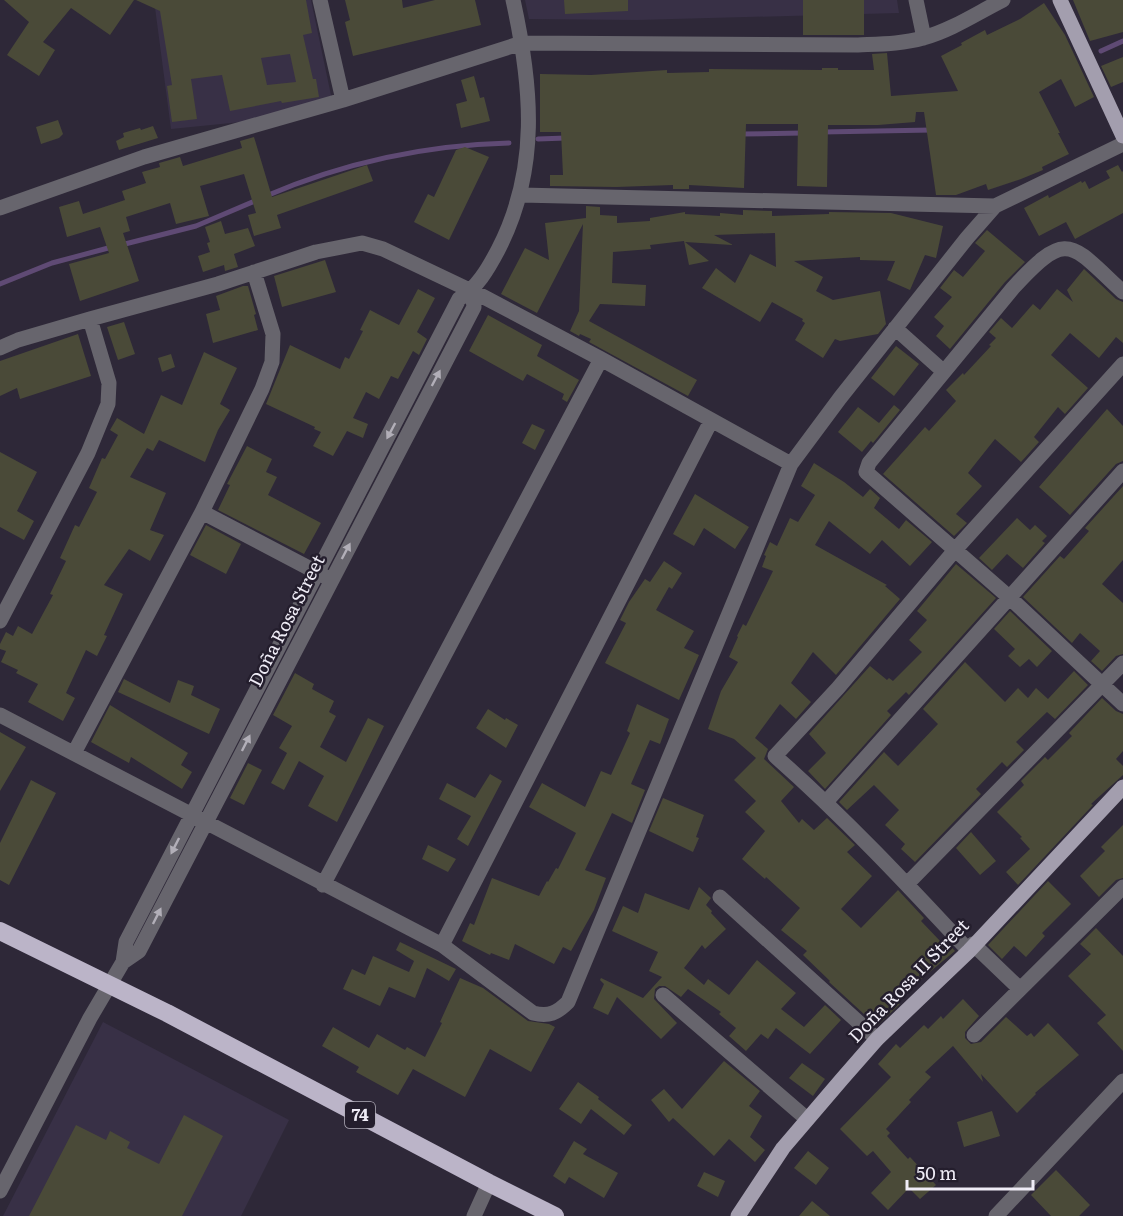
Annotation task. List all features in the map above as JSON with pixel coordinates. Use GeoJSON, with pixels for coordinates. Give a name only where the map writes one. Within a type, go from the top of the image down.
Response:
{"type":"FeatureCollection","features":[{"type":"Feature","properties":{"kind":"highway","name":"74"},"geometry":{"type":"LineString","coordinates":[[0,931],[110,984],[555,1216]]}},
{"type":"Feature","properties":{"kind":"main road"},"geometry":{"type":"LineString","coordinates":[[1060,0],[1123,136]]}},
{"type":"Feature","properties":{"kind":"main road","name":"Doña Rosa II Street"},"geometry":{"type":"LineString","coordinates":[[738,1216],[765,1173],[807,1119],[877,1039],[971,947],[1123,787]]}},
{"type":"Feature","properties":{"kind":"street"},"geometry":{"type":"LineString","coordinates":[[320,0],[344,100]]}},
{"type":"Feature","properties":{"kind":"street","name":"Doña Rosa Street"},"geometry":{"type":"LineString","coordinates":[[0,1191],[90,1017],[123,962],[139,951],[198,819],[317,572],[459,299],[472,291],[504,238],[521,195],[528,129],[522,43],[513,0]]}},
{"type":"Feature","properties":{"kind":"street"},"geometry":{"type":"LineString","coordinates":[[916,0],[924,38]]}},
{"type":"Feature","properties":{"kind":"street"},"geometry":{"type":"LineString","coordinates":[[0,208],[144,157],[344,100],[522,43],[858,45],[900,43],[924,38],[962,22],[1004,0]]}},
{"type":"Feature","properties":{"kind":"street"},"geometry":{"type":"LineString","coordinates":[[0,715],[442,945],[533,1013],[552,1014],[560,1010],[568,1002],[791,464],[840,398],[995,206],[1123,144]]}},
{"type":"Feature","properties":{"kind":"street"},"geometry":{"type":"LineString","coordinates":[[521,195],[995,206]]}},
{"type":"Feature","properties":{"kind":"street"},"geometry":{"type":"LineString","coordinates":[[0,348],[18,340],[218,284],[316,252],[362,243],[383,249],[472,291],[791,464]]}},
{"type":"Feature","properties":{"kind":"street"},"geometry":{"type":"LineString","coordinates":[[1123,292],[1081,252],[1059,248],[1047,255],[1029,270],[869,463],[866,472],[1010,598],[1123,704]]}},
{"type":"Feature","properties":{"kind":"street"},"geometry":{"type":"LineString","coordinates":[[74,753],[202,512],[262,389],[272,362],[273,334],[254,272]]}},
{"type":"Feature","properties":{"kind":"street","name":"Doña Rosa Street"},"geometry":{"type":"LineString","coordinates":[[198,819],[330,580],[474,308],[472,291]]}},
{"type":"Feature","properties":{"kind":"street"},"geometry":{"type":"LineString","coordinates":[[0,621],[88,453],[108,404],[109,383],[90,319]]}},
{"type":"Feature","properties":{"kind":"street"},"geometry":{"type":"LineString","coordinates":[[896,328],[944,372]]}},
{"type":"Feature","properties":{"kind":"street"},"geometry":{"type":"LineString","coordinates":[[323,885],[601,359]]}},
{"type":"Feature","properties":{"kind":"street"},"geometry":{"type":"LineString","coordinates":[[1020,990],[971,947],[826,802],[775,756],[838,688],[955,550],[1123,364]]}},
{"type":"Feature","properties":{"kind":"street"},"geometry":{"type":"LineString","coordinates":[[442,945],[711,421]]}},
{"type":"Feature","properties":{"kind":"street"},"geometry":{"type":"LineString","coordinates":[[826,802],[1123,471]]}},
{"type":"Feature","properties":{"kind":"street"},"geometry":{"type":"LineString","coordinates":[[202,512],[330,580]]}},
{"type":"Feature","properties":{"kind":"street"},"geometry":{"type":"LineString","coordinates":[[907,884],[1123,663]]}},
{"type":"Feature","properties":{"kind":"street"},"geometry":{"type":"LineString","coordinates":[[974,1035],[1123,887]]}},
{"type":"Feature","properties":{"kind":"street"},"geometry":{"type":"LineString","coordinates":[[720,897],[877,1039]]}},
{"type":"Feature","properties":{"kind":"street"},"geometry":{"type":"LineString","coordinates":[[663,995],[807,1119]]}},
{"type":"Feature","properties":{"kind":"street"},"geometry":{"type":"LineString","coordinates":[[996,1216],[1123,1081]]}},
{"type":"Feature","properties":{"kind":"street"},"geometry":{"type":"LineString","coordinates":[[474,1216],[489,1183]]}},
{"type":"Feature","properties":{"kind":"shaded area"},"geometry":{"type":"Polygon","coordinates":[[[154,0],[311,0],[332,100],[271,119],[171,129],[154,0]]]}},
{"type":"Feature","properties":{"kind":"shaded area"},"geometry":{"type":"Polygon","coordinates":[[[525,0],[897,0],[899,13],[637,20],[529,19],[525,0]]]}},
{"type":"Feature","properties":{"kind":"shaded area"},"geometry":{"type":"Polygon","coordinates":[[[103,1022],[289,1120],[241,1216],[3,1216],[103,1022]]]}},
{"type":"Feature","properties":{"kind":"building"},"geometry":{"type":"Polygon","coordinates":[[[4,0],[134,0],[110,35],[71,8],[43,42],[55,50],[39,76],[7,55],[29,22],[4,0]]]}},
{"type":"Feature","properties":{"kind":"building"},"geometry":{"type":"Polygon","coordinates":[[[136,0],[306,0],[312,33],[303,35],[319,97],[282,103],[281,101],[230,111],[222,75],[191,79],[197,119],[172,122],[167,86],[172,85],[160,11],[136,0]],[[290,54],[261,58],[267,85],[296,82],[290,54]]]}},
{"type":"Feature","properties":{"kind":"building"},"geometry":{"type":"Polygon","coordinates":[[[345,0],[402,0],[403,8],[435,0],[475,0],[481,25],[353,56],[345,22],[350,20],[345,0]]]}},
{"type":"Feature","properties":{"kind":"building"},"geometry":{"type":"Polygon","coordinates":[[[564,0],[628,0],[628,11],[565,14],[564,0]]]}},
{"type":"Feature","properties":{"kind":"building"},"geometry":{"type":"Polygon","coordinates":[[[803,0],[864,0],[864,35],[803,35],[803,0]]]}},
{"type":"Feature","properties":{"kind":"building"},"geometry":{"type":"Polygon","coordinates":[[[1073,0],[1123,0],[1123,32],[1090,41],[1073,0]]]}},
{"type":"Feature","properties":{"kind":"building"},"geometry":{"type":"Polygon","coordinates":[[[1044,3],[1065,35],[1094,97],[1075,107],[1061,79],[1039,92],[1069,154],[1042,167],[1043,170],[1021,179],[988,190],[986,184],[956,195],[936,195],[924,112],[916,112],[915,122],[828,125],[827,187],[797,186],[798,124],[746,124],[744,188],[689,185],[689,189],[673,189],[673,185],[550,186],[550,175],[563,175],[561,132],[540,132],[540,74],[591,75],[667,70],[667,73],[709,72],[709,69],[874,70],[872,54],[887,53],[891,96],[958,91],[941,56],[985,30],[987,35],[1020,19],[1044,3]]]}},
{"type":"Feature","properties":{"kind":"building"},"geometry":{"type":"Polygon","coordinates":[[[1123,57],[1123,82],[1111,87],[1101,66],[1123,57]]]}},
{"type":"Feature","properties":{"kind":"building"},"geometry":{"type":"Polygon","coordinates":[[[474,76],[480,98],[484,97],[490,121],[461,128],[456,104],[467,101],[461,80],[474,76]]]}},
{"type":"Feature","properties":{"kind":"building"},"geometry":{"type":"Polygon","coordinates":[[[58,120],[63,134],[59,138],[41,144],[36,127],[58,120]]]}},
{"type":"Feature","properties":{"kind":"building"},"geometry":{"type":"Polygon","coordinates":[[[153,126],[158,138],[119,150],[116,141],[124,137],[123,133],[153,126]]]}},
{"type":"Feature","properties":{"kind":"building"},"geometry":{"type":"Polygon","coordinates":[[[254,137],[272,197],[367,165],[373,181],[277,215],[281,228],[254,236],[248,215],[256,213],[244,174],[200,186],[209,216],[176,224],[170,203],[126,217],[130,231],[123,233],[139,281],[80,301],[69,264],[109,253],[100,227],[67,237],[59,207],[79,201],[83,214],[125,200],[122,191],[146,183],[142,172],[160,167],[159,163],[180,157],[183,166],[242,148],[240,141],[254,137]]]}},
{"type":"Feature","properties":{"kind":"building"},"geometry":{"type":"Polygon","coordinates":[[[465,147],[489,157],[449,240],[414,222],[428,194],[434,197],[456,150],[465,147]]]}},
{"type":"Feature","properties":{"kind":"building"},"geometry":{"type":"Polygon","coordinates":[[[1118,165],[1123,171],[1123,213],[1075,239],[1066,222],[1039,236],[1024,208],[1081,181],[1082,183],[1085,181],[1089,189],[1110,178],[1106,171],[1118,165]]]}},
{"type":"Feature","properties":{"kind":"building"},"geometry":{"type":"Polygon","coordinates":[[[586,206],[600,207],[600,215],[617,216],[617,223],[650,221],[650,218],[685,212],[685,214],[720,216],[720,213],[743,215],[743,210],[772,211],[772,216],[829,214],[829,212],[891,213],[943,226],[936,258],[925,255],[910,290],[887,280],[895,261],[860,260],[860,257],[794,261],[823,277],[816,291],[833,300],[880,291],[886,324],[878,334],[840,341],[835,339],[823,358],[795,340],[805,323],[803,319],[772,302],[760,322],[702,288],[716,268],[735,283],[750,254],[776,267],[775,233],[714,235],[733,245],[685,242],[709,261],[689,265],[684,241],[650,245],[651,249],[613,252],[612,283],[646,285],[645,306],[600,304],[589,321],[697,380],[688,396],[589,342],[591,339],[570,331],[579,311],[583,224],[537,313],[501,294],[525,248],[549,260],[545,223],[586,218],[586,206]]]}},
{"type":"Feature","properties":{"kind":"building"},"geometry":{"type":"Polygon","coordinates":[[[221,221],[225,234],[248,228],[255,246],[234,254],[238,267],[225,271],[224,265],[203,272],[198,256],[210,252],[207,243],[210,242],[205,227],[221,221]]]}},
{"type":"Feature","properties":{"kind":"building"},"geometry":{"type":"Polygon","coordinates":[[[987,230],[1025,262],[1005,282],[950,349],[936,336],[944,326],[934,317],[952,297],[940,288],[954,270],[963,277],[985,251],[975,243],[987,230]]]}},
{"type":"Feature","properties":{"kind":"building"},"geometry":{"type":"Polygon","coordinates":[[[325,260],[336,292],[282,307],[274,276],[325,260]]]}},
{"type":"Feature","properties":{"kind":"building"},"geometry":{"type":"Polygon","coordinates":[[[1084,269],[1116,299],[1123,302],[1123,343],[1116,337],[1099,358],[1070,333],[1051,355],[1088,388],[1065,414],[1058,407],[1034,437],[1039,442],[1021,462],[995,439],[968,473],[982,486],[956,514],[967,523],[954,536],[883,474],[925,427],[929,431],[956,401],[946,390],[963,373],[964,375],[991,346],[989,345],[996,338],[989,332],[1001,318],[1012,328],[1033,304],[1040,310],[1057,289],[1073,302],[1067,290],[1084,269]]]}},
{"type":"Feature","properties":{"kind":"building"},"geometry":{"type":"Polygon","coordinates":[[[248,286],[258,330],[213,343],[206,314],[220,310],[216,296],[248,286]]]}},
{"type":"Feature","properties":{"kind":"building"},"geometry":{"type":"Polygon","coordinates":[[[418,289],[435,298],[417,332],[427,339],[419,355],[413,351],[398,379],[391,376],[379,399],[366,392],[353,418],[368,424],[363,438],[347,431],[333,456],[313,446],[321,432],[314,429],[315,427],[266,404],[290,345],[340,369],[345,357],[349,359],[363,331],[360,330],[370,310],[399,325],[418,289]]]}},
{"type":"Feature","properties":{"kind":"building"},"geometry":{"type":"Polygon","coordinates":[[[488,315],[542,345],[537,356],[579,380],[567,402],[562,399],[564,394],[527,374],[523,381],[469,351],[488,315]]]}},
{"type":"Feature","properties":{"kind":"building"},"geometry":{"type":"Polygon","coordinates":[[[124,322],[135,354],[118,360],[107,327],[124,322]]]}},
{"type":"Feature","properties":{"kind":"building"},"geometry":{"type":"Polygon","coordinates":[[[78,334],[91,376],[20,399],[17,388],[0,396],[0,361],[78,334]]]}},
{"type":"Feature","properties":{"kind":"building"},"geometry":{"type":"Polygon","coordinates":[[[896,346],[919,364],[894,396],[871,378],[896,346]]]}},
{"type":"Feature","properties":{"kind":"building"},"geometry":{"type":"Polygon","coordinates":[[[204,352],[237,368],[220,404],[230,410],[218,430],[205,462],[159,440],[153,451],[147,448],[130,477],[166,493],[150,530],[164,535],[150,561],[129,549],[104,585],[123,594],[97,656],[86,650],[66,693],[75,698],[63,721],[28,702],[38,684],[16,673],[18,670],[1,662],[6,651],[0,649],[0,644],[6,632],[13,636],[18,626],[32,634],[53,595],[50,594],[66,561],[60,558],[75,525],[79,527],[97,492],[89,488],[102,458],[105,459],[118,435],[110,430],[117,418],[144,434],[161,395],[182,405],[204,352]]]}},
{"type":"Feature","properties":{"kind":"building"},"geometry":{"type":"Polygon","coordinates":[[[171,354],[175,367],[162,372],[158,358],[171,354]]]}},
{"type":"Feature","properties":{"kind":"building"},"geometry":{"type":"Polygon","coordinates":[[[894,405],[900,410],[873,443],[871,441],[862,452],[838,432],[858,407],[879,423],[894,405]]]}},
{"type":"Feature","properties":{"kind":"building"},"geometry":{"type":"Polygon","coordinates":[[[1107,409],[1123,426],[1123,461],[1116,464],[1070,515],[1039,487],[1107,409]]]}},
{"type":"Feature","properties":{"kind":"building"},"geometry":{"type":"Polygon","coordinates":[[[532,424],[545,430],[535,450],[522,443],[532,424]]]}},
{"type":"Feature","properties":{"kind":"building"},"geometry":{"type":"Polygon","coordinates":[[[247,446],[272,459],[266,472],[277,477],[268,495],[321,523],[304,554],[218,510],[230,485],[227,484],[247,446]]]}},
{"type":"Feature","properties":{"kind":"building"},"geometry":{"type":"Polygon","coordinates":[[[0,452],[37,472],[17,511],[34,521],[24,540],[0,527],[0,452]]]}},
{"type":"Feature","properties":{"kind":"building"},"geometry":{"type":"Polygon","coordinates":[[[814,463],[863,497],[870,489],[880,498],[874,508],[899,529],[906,520],[932,542],[910,566],[882,540],[870,554],[829,521],[815,545],[887,585],[885,586],[900,599],[836,675],[813,652],[791,683],[811,702],[796,719],[780,704],[755,738],[768,749],[764,759],[794,787],[781,801],[799,823],[802,819],[814,830],[827,818],[855,845],[847,852],[872,876],[841,909],[861,928],[898,890],[924,918],[921,921],[941,942],[944,939],[955,951],[896,1000],[900,1004],[877,1026],[803,955],[807,951],[781,930],[800,908],[742,859],[765,831],[745,812],[756,801],[734,780],[756,758],[734,739],[708,729],[721,691],[738,662],[729,657],[737,636],[743,624],[746,626],[773,571],[762,567],[766,556],[764,555],[770,542],[777,546],[790,518],[798,522],[815,495],[801,486],[814,463]]]}},
{"type":"Feature","properties":{"kind":"building"},"geometry":{"type":"Polygon","coordinates":[[[1123,486],[1123,560],[1102,584],[1123,603],[1123,654],[1116,656],[1102,671],[1091,661],[1100,651],[1080,633],[1072,643],[1023,597],[1060,556],[1064,559],[1089,531],[1085,528],[1123,486]]]}},
{"type":"Feature","properties":{"kind":"building"},"geometry":{"type":"Polygon","coordinates":[[[695,494],[749,527],[735,549],[704,528],[694,546],[673,534],[695,494]]]}},
{"type":"Feature","properties":{"kind":"building"},"geometry":{"type":"Polygon","coordinates":[[[1017,518],[1030,530],[1035,525],[1047,536],[1042,541],[1045,543],[1023,568],[1007,554],[992,570],[979,558],[1017,518]]]}},
{"type":"Feature","properties":{"kind":"building"},"geometry":{"type":"Polygon","coordinates":[[[206,525],[241,544],[226,574],[190,555],[206,525]]]}},
{"type":"Feature","properties":{"kind":"building"},"geometry":{"type":"Polygon","coordinates":[[[664,561],[682,573],[672,589],[669,587],[656,610],[694,631],[684,648],[699,655],[679,700],[605,663],[626,623],[620,620],[629,602],[645,579],[650,582],[664,561]]]}},
{"type":"Feature","properties":{"kind":"building"},"geometry":{"type":"Polygon","coordinates":[[[956,564],[996,598],[909,695],[906,692],[887,711],[891,715],[825,789],[808,771],[826,753],[809,734],[870,666],[887,680],[889,678],[893,681],[922,652],[909,640],[927,620],[917,611],[956,564]]]}},
{"type":"Feature","properties":{"kind":"building"},"geometry":{"type":"Polygon","coordinates":[[[1010,611],[1052,651],[1037,667],[1029,659],[1020,667],[1008,656],[1015,649],[994,629],[1010,611]]]}},
{"type":"Feature","properties":{"kind":"building"},"geometry":{"type":"Polygon","coordinates":[[[965,662],[1005,702],[1018,688],[1028,698],[1036,688],[1048,699],[1074,671],[1088,685],[1055,719],[1047,712],[1016,742],[1024,750],[1007,767],[1002,762],[976,789],[981,794],[915,862],[901,849],[905,844],[885,825],[899,810],[874,785],[847,810],[839,802],[884,752],[898,766],[938,724],[923,709],[965,662]]]}},
{"type":"Feature","properties":{"kind":"building"},"geometry":{"type":"Polygon","coordinates":[[[295,673],[314,684],[312,689],[334,701],[329,712],[336,716],[320,747],[346,762],[368,718],[384,726],[337,822],[308,806],[324,776],[299,761],[284,790],[271,783],[287,753],[279,748],[292,726],[273,715],[295,673]]]}},
{"type":"Feature","properties":{"kind":"building"},"geometry":{"type":"Polygon","coordinates":[[[124,679],[170,703],[178,680],[194,686],[191,695],[220,709],[209,734],[118,692],[124,679]]]}},
{"type":"Feature","properties":{"kind":"building"},"geometry":{"type":"Polygon","coordinates":[[[1102,698],[1116,711],[1123,714],[1123,751],[1116,759],[1123,766],[1123,775],[1091,804],[1093,805],[1018,885],[1006,872],[1030,849],[1020,838],[1022,837],[997,812],[1024,785],[1021,781],[1045,757],[1048,760],[1072,736],[1069,733],[1102,698]]]}},
{"type":"Feature","properties":{"kind":"building"},"geometry":{"type":"Polygon","coordinates":[[[637,704],[669,719],[660,744],[650,740],[631,784],[645,790],[632,823],[612,813],[585,870],[606,878],[594,910],[571,951],[563,947],[554,964],[515,944],[509,960],[491,953],[490,955],[462,941],[470,923],[474,925],[492,878],[539,896],[556,868],[558,869],[576,833],[529,807],[542,783],[585,807],[601,771],[611,775],[630,733],[627,731],[637,704]]]}},
{"type":"Feature","properties":{"kind":"building"},"geometry":{"type":"Polygon","coordinates":[[[110,705],[188,753],[181,765],[192,772],[182,789],[131,757],[129,763],[91,742],[110,705]]]}},
{"type":"Feature","properties":{"kind":"building"},"geometry":{"type":"Polygon","coordinates":[[[488,709],[518,725],[506,748],[476,728],[488,709]]]}},
{"type":"Feature","properties":{"kind":"building"},"geometry":{"type":"Polygon","coordinates":[[[0,732],[26,747],[0,791],[0,732]]]}},
{"type":"Feature","properties":{"kind":"building"},"geometry":{"type":"Polygon","coordinates":[[[248,763],[262,770],[244,805],[230,798],[248,763]]]}},
{"type":"Feature","properties":{"kind":"building"},"geometry":{"type":"Polygon","coordinates":[[[490,774],[502,781],[468,846],[457,839],[471,816],[439,799],[447,783],[475,798],[490,774]]]}},
{"type":"Feature","properties":{"kind":"building"},"geometry":{"type":"Polygon","coordinates":[[[31,780],[56,793],[9,885],[0,880],[0,843],[31,780]]]}},
{"type":"Feature","properties":{"kind":"building"},"geometry":{"type":"Polygon","coordinates":[[[663,798],[704,815],[693,852],[649,831],[663,798]]]}},
{"type":"Feature","properties":{"kind":"building"},"geometry":{"type":"Polygon","coordinates":[[[1123,825],[1123,878],[1116,880],[1099,897],[1080,876],[1105,851],[1101,847],[1123,825]]]}},
{"type":"Feature","properties":{"kind":"building"},"geometry":{"type":"Polygon","coordinates":[[[971,832],[996,861],[980,875],[956,848],[971,832]]]}},
{"type":"Feature","properties":{"kind":"building"},"geometry":{"type":"Polygon","coordinates":[[[428,845],[456,859],[448,872],[422,859],[428,845]]]}},
{"type":"Feature","properties":{"kind":"building"},"geometry":{"type":"Polygon","coordinates":[[[1048,881],[1071,904],[1042,933],[1045,936],[1026,957],[1014,946],[1002,959],[988,945],[1048,881]]]}},
{"type":"Feature","properties":{"kind":"building"},"geometry":{"type":"Polygon","coordinates":[[[699,887],[711,898],[706,905],[726,929],[705,949],[702,945],[684,968],[704,985],[708,979],[729,995],[757,960],[796,993],[781,1009],[804,1027],[825,1005],[841,1020],[810,1054],[776,1028],[768,1039],[761,1034],[746,1051],[729,1036],[736,1028],[719,1014],[721,1012],[688,989],[681,997],[665,986],[655,989],[654,999],[677,1023],[661,1039],[617,997],[608,1015],[593,1008],[604,984],[601,978],[643,998],[662,977],[649,971],[658,952],[612,931],[623,906],[638,913],[645,893],[689,910],[699,887]]]}},
{"type":"Feature","properties":{"kind":"building"},"geometry":{"type":"Polygon","coordinates":[[[1096,928],[1123,956],[1123,1051],[1097,1023],[1106,1015],[1068,976],[1091,954],[1080,944],[1096,928]]]}},
{"type":"Feature","properties":{"kind":"building"},"geometry":{"type":"Polygon","coordinates":[[[400,942],[456,969],[449,981],[427,968],[415,998],[389,987],[380,1006],[343,989],[352,969],[365,975],[373,956],[409,972],[414,961],[396,950],[400,942]]]}},
{"type":"Feature","properties":{"kind":"building"},"geometry":{"type":"Polygon","coordinates":[[[460,978],[483,988],[528,1021],[555,1027],[531,1072],[490,1049],[465,1097],[413,1069],[398,1095],[356,1072],[359,1067],[322,1046],[333,1027],[369,1048],[377,1034],[405,1050],[407,1047],[425,1057],[460,978]]]}},
{"type":"Feature","properties":{"kind":"building"},"geometry":{"type":"Polygon","coordinates":[[[963,999],[979,1016],[965,1032],[965,1038],[971,1044],[981,1042],[1006,1017],[1027,1036],[1031,1033],[1034,1037],[1048,1023],[1079,1055],[1035,1093],[1017,1113],[981,1074],[983,1082],[953,1046],[925,1072],[931,1077],[886,1129],[890,1133],[887,1136],[936,1185],[920,1199],[909,1188],[888,1210],[871,1193],[891,1172],[873,1151],[867,1156],[840,1129],[891,1077],[878,1064],[896,1044],[900,1048],[924,1025],[928,1029],[941,1016],[943,1019],[963,999]]]}},
{"type":"Feature","properties":{"kind":"building"},"geometry":{"type":"Polygon","coordinates":[[[724,1061],[760,1091],[749,1106],[762,1116],[750,1137],[765,1150],[755,1162],[729,1139],[714,1156],[673,1118],[669,1122],[651,1100],[664,1089],[682,1109],[724,1061]]]}},
{"type":"Feature","properties":{"kind":"building"},"geometry":{"type":"Polygon","coordinates":[[[802,1063],[825,1079],[813,1096],[789,1078],[802,1063]]]}},
{"type":"Feature","properties":{"kind":"building"},"geometry":{"type":"Polygon","coordinates":[[[578,1082],[632,1125],[624,1135],[591,1109],[581,1124],[559,1109],[578,1082]]]}},
{"type":"Feature","properties":{"kind":"building"},"geometry":{"type":"Polygon","coordinates":[[[992,1111],[1000,1136],[964,1147],[957,1122],[992,1111]]]}},
{"type":"Feature","properties":{"kind":"building"},"geometry":{"type":"Polygon","coordinates":[[[184,1115],[223,1136],[182,1216],[29,1216],[76,1125],[106,1140],[110,1131],[130,1142],[127,1148],[159,1164],[184,1115]]]}},
{"type":"Feature","properties":{"kind":"building"},"geometry":{"type":"Polygon","coordinates":[[[574,1141],[587,1149],[583,1154],[618,1173],[604,1198],[569,1177],[565,1184],[553,1176],[574,1141]]]}},
{"type":"Feature","properties":{"kind":"building"},"geometry":{"type":"Polygon","coordinates":[[[808,1151],[829,1168],[816,1185],[794,1168],[808,1151]]]}},
{"type":"Feature","properties":{"kind":"building"},"geometry":{"type":"Polygon","coordinates":[[[1056,1170],[1090,1205],[1079,1216],[1051,1216],[1031,1195],[1056,1170]]]}},
{"type":"Feature","properties":{"kind":"building"},"geometry":{"type":"Polygon","coordinates":[[[704,1172],[725,1181],[718,1197],[697,1186],[704,1172]]]}},
{"type":"Feature","properties":{"kind":"building"},"geometry":{"type":"Polygon","coordinates":[[[812,1201],[830,1216],[799,1216],[812,1201]]]}},
{"type":"Feature","properties":{"kind":"waterway"},"geometry":{"type":"LineString","coordinates":[[1101,51],[1123,41]]}},
{"type":"Feature","properties":{"kind":"waterway"},"geometry":{"type":"LineString","coordinates":[[822,132],[932,130]]}},
{"type":"Feature","properties":{"kind":"waterway"},"geometry":{"type":"LineString","coordinates":[[741,134],[803,133]]}},
{"type":"Feature","properties":{"kind":"waterway"},"geometry":{"type":"LineString","coordinates":[[538,139],[566,138]]}},
{"type":"Feature","properties":{"kind":"waterway"},"geometry":{"type":"LineString","coordinates":[[266,196],[325,174],[385,158],[446,147],[509,143]]}},
{"type":"Feature","properties":{"kind":"waterway"},"geometry":{"type":"LineString","coordinates":[[121,245],[196,226],[257,200]]}},
{"type":"Feature","properties":{"kind":"waterway"},"geometry":{"type":"LineString","coordinates":[[0,284],[52,263],[112,247]]}}]}
